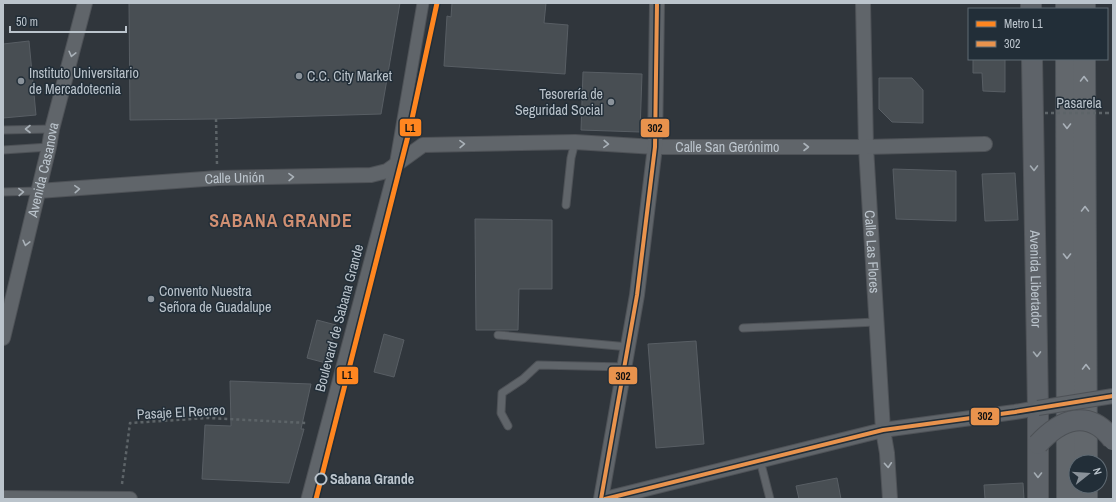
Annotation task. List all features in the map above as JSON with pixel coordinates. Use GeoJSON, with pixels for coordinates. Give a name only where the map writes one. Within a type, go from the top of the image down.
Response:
{"type":"FeatureCollection","features":[{"type":"Feature","properties":{"kind":"main road","name":"Avenida Libertador"},"geometry":{"type":"LineString","coordinates":[[1032,60],[1038,408],[1038,499]]}},
{"type":"Feature","properties":{"kind":"main road"},"geometry":{"type":"LineString","coordinates":[[1067,60],[1068,499]]}},
{"type":"Feature","properties":{"kind":"main road"},"geometry":{"type":"LineString","coordinates":[[1084,60],[1086,454]]}},
{"type":"Feature","properties":{"kind":"main road"},"geometry":{"type":"LineString","coordinates":[[1038,444],[1057,427],[1065,423],[1084,420],[1095,423],[1106,431],[1113,440]]}},
{"type":"Feature","properties":{"kind":"street","name":"Avenida Casanova"},"geometry":{"type":"LineString","coordinates":[[3,338],[52,129],[85,3]]}},
{"type":"Feature","properties":{"kind":"street","name":"Boulevard de Sabana Grande"},"geometry":{"type":"LineString","coordinates":[[307,499],[395,166],[423,3]]}},
{"type":"Feature","properties":{"kind":"street"},"geometry":{"type":"LineString","coordinates":[[602,499],[638,295],[655,147],[657,3]]}},
{"type":"Feature","properties":{"kind":"street","name":"Calle Las Flores"},"geometry":{"type":"LineString","coordinates":[[863,3],[866,147],[883,430],[887,453],[890,499]]}},
{"type":"Feature","properties":{"kind":"street","name":"Calle San Gerónimo"},"geometry":{"type":"LineString","coordinates":[[423,145],[575,142],[655,147],[866,147],[985,144]]}},
{"type":"Feature","properties":{"kind":"street","name":"Calle Unión"},"geometry":{"type":"LineString","coordinates":[[38,191],[218,178],[371,175],[387,171],[423,145]]}},
{"type":"Feature","properties":{"kind":"street"},"geometry":{"type":"LineString","coordinates":[[605,499],[883,430],[1015,412],[1113,396]]}},
{"type":"Feature","properties":{"kind":"street"},"geometry":{"type":"LineString","coordinates":[[3,498],[130,499]]}},
{"type":"Feature","properties":{"kind":"lane"},"geometry":{"type":"LineString","coordinates":[[3,130],[52,129]]}},
{"type":"Feature","properties":{"kind":"lane"},"geometry":{"type":"LineString","coordinates":[[566,206],[571,158],[575,142]]}},
{"type":"Feature","properties":{"kind":"lane"},"geometry":{"type":"LineString","coordinates":[[3,150],[49,147]]}},
{"type":"Feature","properties":{"kind":"lane"},"geometry":{"type":"LineString","coordinates":[[3,192],[38,191]]}},
{"type":"Feature","properties":{"kind":"lane"},"geometry":{"type":"LineString","coordinates":[[743,328],[876,322]]}},
{"type":"Feature","properties":{"kind":"lane"},"geometry":{"type":"LineString","coordinates":[[498,335],[628,346]]}},
{"type":"Feature","properties":{"kind":"lane"},"geometry":{"type":"LineString","coordinates":[[508,426],[501,413],[502,393],[523,379],[538,365],[625,367]]}},
{"type":"Feature","properties":{"kind":"lane"},"geometry":{"type":"LineString","coordinates":[[760,460],[770,499]]}},
{"type":"Feature","properties":{"kind":"path","name":"Pasarela"},"geometry":{"type":"LineString","coordinates":[[1045,113],[1113,113]]}},
{"type":"Feature","properties":{"kind":"path"},"geometry":{"type":"LineString","coordinates":[[216,119],[218,178]]}},
{"type":"Feature","properties":{"kind":"path","name":"Pasaje El Recreo"},"geometry":{"type":"LineString","coordinates":[[120,499],[130,423],[208,418],[307,423]]}},
{"type":"Feature","properties":{"kind":"building","name":"C.C. City Market"},"geometry":{"type":"Polygon","coordinates":[[[129,3],[400,3],[381,114],[130,120],[129,3]]]}},
{"type":"Feature","properties":{"kind":"building"},"geometry":{"type":"Polygon","coordinates":[[[452,3],[546,3],[544,23],[568,25],[565,74],[444,66],[447,16],[451,17],[452,3]]]}},
{"type":"Feature","properties":{"kind":"building"},"geometry":{"type":"Polygon","coordinates":[[[29,41],[36,115],[3,118],[3,44],[29,41]]]}},
{"type":"Feature","properties":{"kind":"building"},"geometry":{"type":"Polygon","coordinates":[[[973,60],[1005,60],[1005,92],[983,91],[982,73],[973,73],[973,60]]]}},
{"type":"Feature","properties":{"kind":"building","name":"Tesorería de Seguridad Social"},"geometry":{"type":"Polygon","coordinates":[[[583,72],[642,74],[640,132],[581,130],[583,72]]]}},
{"type":"Feature","properties":{"kind":"building"},"geometry":{"type":"Polygon","coordinates":[[[879,78],[912,78],[923,90],[923,123],[892,122],[879,109],[879,78]]]}},
{"type":"Feature","properties":{"kind":"building"},"geometry":{"type":"Polygon","coordinates":[[[893,169],[956,171],[956,221],[896,219],[893,169]]]}},
{"type":"Feature","properties":{"kind":"building"},"geometry":{"type":"Polygon","coordinates":[[[1015,173],[1018,220],[985,221],[982,174],[1015,173]]]}},
{"type":"Feature","properties":{"kind":"building"},"geometry":{"type":"Polygon","coordinates":[[[475,219],[552,220],[552,289],[519,289],[518,330],[476,330],[475,219]]]}},
{"type":"Feature","properties":{"kind":"building"},"geometry":{"type":"Polygon","coordinates":[[[317,320],[336,325],[326,363],[307,358],[317,320]]]}},
{"type":"Feature","properties":{"kind":"building"},"geometry":{"type":"Polygon","coordinates":[[[384,334],[404,340],[394,377],[374,372],[384,334]]]}},
{"type":"Feature","properties":{"kind":"building"},"geometry":{"type":"Polygon","coordinates":[[[696,341],[704,444],[656,448],[648,344],[696,341]]]}},
{"type":"Feature","properties":{"kind":"building"},"geometry":{"type":"Polygon","coordinates":[[[230,381],[311,384],[301,429],[304,429],[289,483],[202,479],[205,425],[231,426],[230,381]]]}},
{"type":"Feature","properties":{"kind":"building"},"geometry":{"type":"Polygon","coordinates":[[[837,478],[841,499],[799,499],[796,486],[837,478]]]}},
{"type":"Feature","properties":{"kind":"building"},"geometry":{"type":"Polygon","coordinates":[[[1023,483],[1024,499],[985,499],[984,485],[1023,483]]]}},
{"type":"Feature","properties":{"kind":"metro line","name":"L1"},"geometry":{"type":"LineString","coordinates":[[316,499],[410,128],[437,3]]}},
{"type":"Feature","properties":{"kind":"transit line","name":"302"},"geometry":{"type":"LineString","coordinates":[[601,499],[637,295],[655,147],[657,3]]}},
{"type":"Feature","properties":{"kind":"transit line","name":"302"},"geometry":{"type":"LineString","coordinates":[[605,499],[883,430],[1015,412],[1113,396]]}},
{"type":"Feature","properties":{"kind":"place","name":"C.C. City Market"},"geometry":{"type":"Point","coordinates":[299,76]}},
{"type":"Feature","properties":{"kind":"place","name":"Instituto Universitario de Mercadotecnia"},"geometry":{"type":"Point","coordinates":[21,81]}},
{"type":"Feature","properties":{"kind":"place","name":"Tesorería de Seguridad Social"},"geometry":{"type":"Point","coordinates":[611,102]}},
{"type":"Feature","properties":{"kind":"place","name":"Convento Nuestra Señora de Guadalupe"},"geometry":{"type":"Point","coordinates":[151,299]}},
{"type":"Feature","properties":{"kind":"place","name":"Sabana Grande"},"geometry":{"type":"Point","coordinates":[321,479]}},
{"type":"Feature","properties":{"kind":"district","name":"SABANA GRANDE"},"geometry":{"type":"Point","coordinates":[281,220]}}]}
